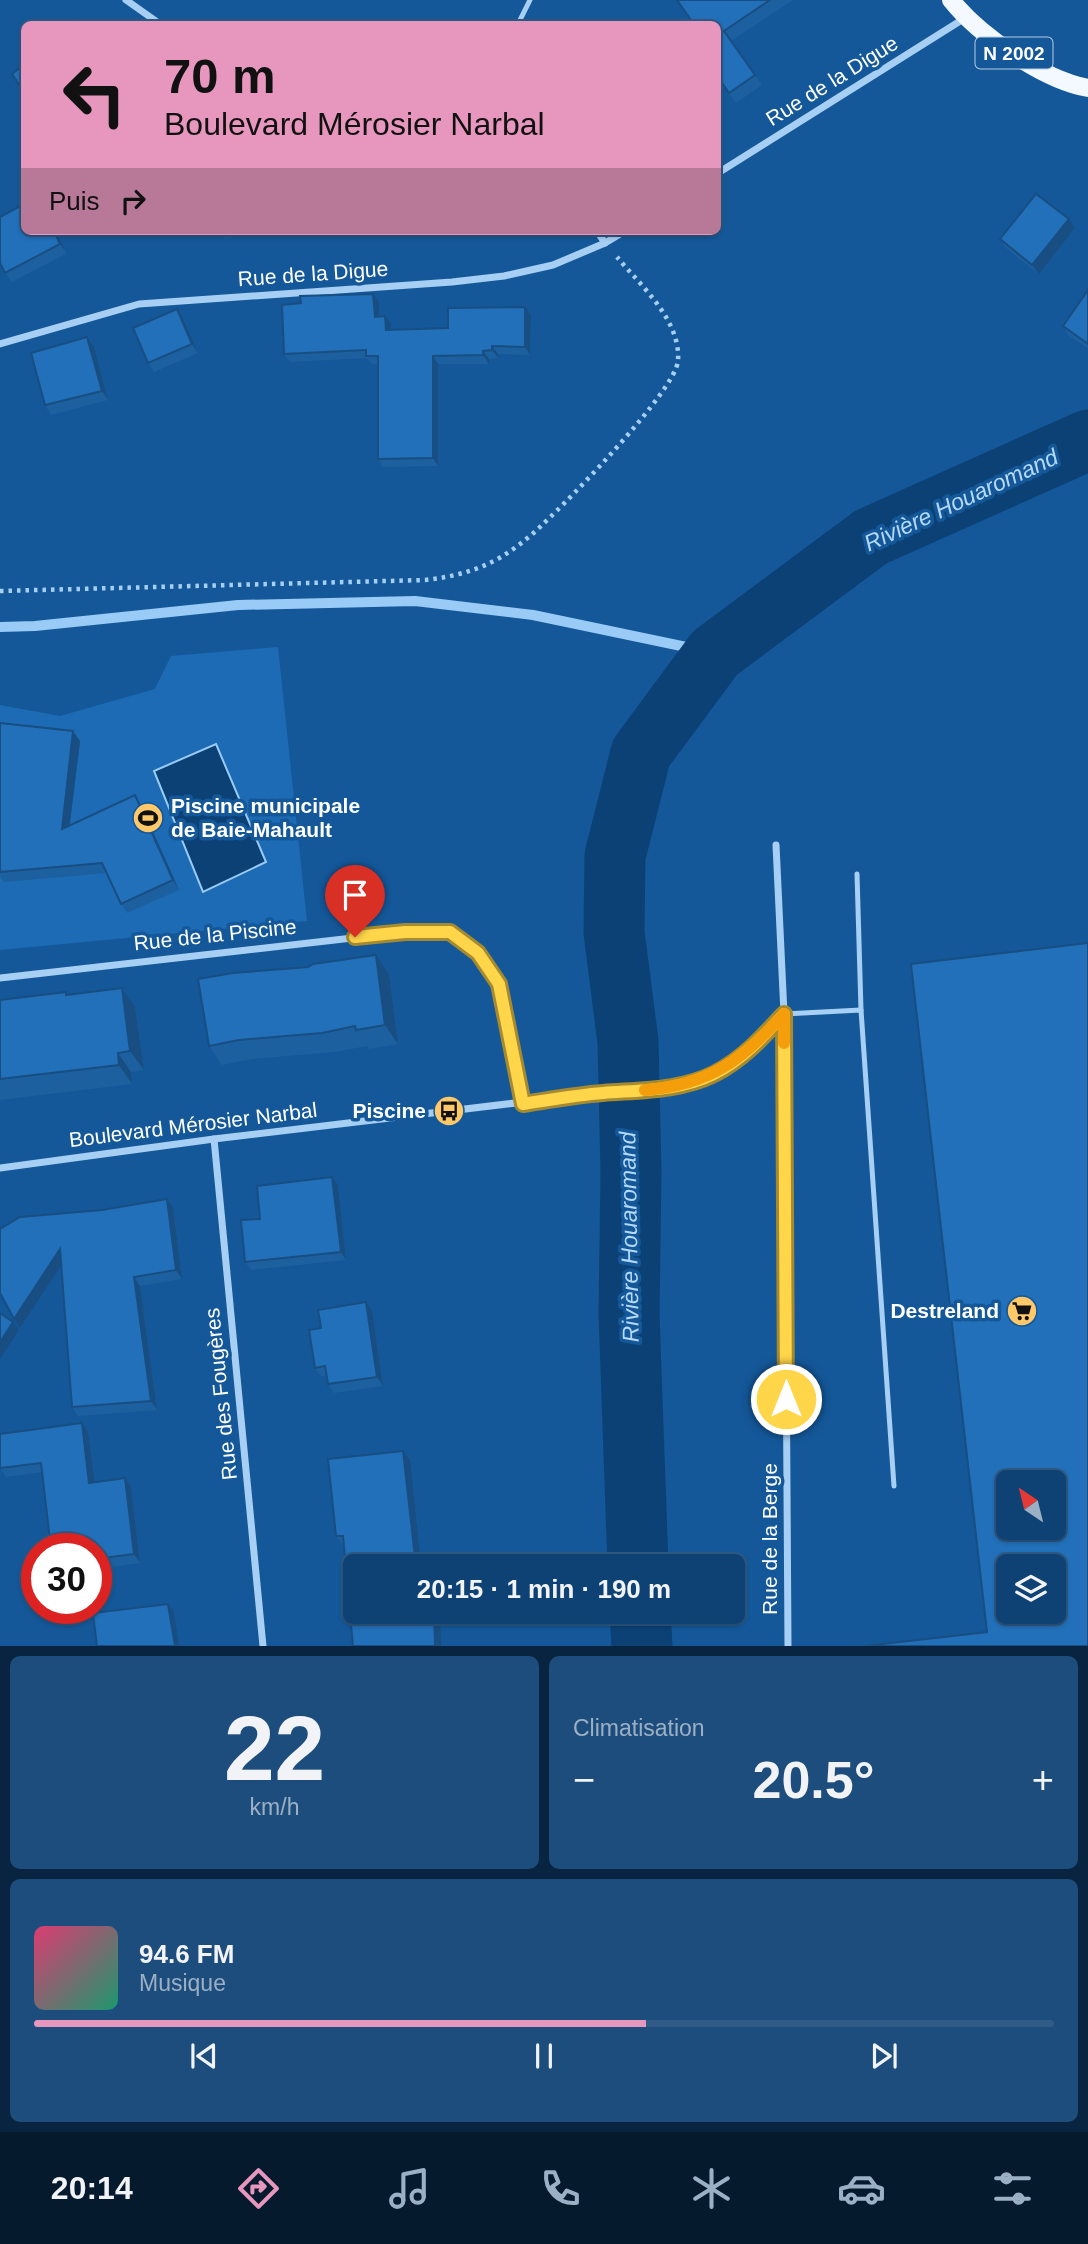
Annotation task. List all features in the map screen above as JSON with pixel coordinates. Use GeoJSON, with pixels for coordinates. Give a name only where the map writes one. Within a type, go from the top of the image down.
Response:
{"type":"FeatureCollection","features":[{"type":"Feature","properties":{"kind":"main road","name":"N 2002"},"geometry":{"type":"LineString","coordinates":[[951,0],[965,18],[1032,66],[1076,86],[1088,88]]}},
{"type":"Feature","properties":{"kind":"street"},"geometry":{"type":"LineString","coordinates":[[125,0],[156,21]]}},
{"type":"Feature","properties":{"kind":"street","name":"Rue de la Digue"},"geometry":{"type":"LineString","coordinates":[[721,171],[965,18]]}},
{"type":"Feature","properties":{"kind":"street"},"geometry":{"type":"LineString","coordinates":[[600,235],[605,243]]}},
{"type":"Feature","properties":{"kind":"street","name":"Rue de la Digue"},"geometry":{"type":"LineString","coordinates":[[0,344],[139,304],[504,276],[553,265],[618,235]]}},
{"type":"Feature","properties":{"kind":"street","name":"Rue de la Berge"},"geometry":{"type":"LineString","coordinates":[[776,845],[784,1014],[788,1646]]}},
{"type":"Feature","properties":{"kind":"street","name":"Rue de la Piscine"},"geometry":{"type":"LineString","coordinates":[[0,978],[405,932],[450,932],[478,953],[499,984],[523,1104]]}},
{"type":"Feature","properties":{"kind":"street","name":"Boulevard Mérosier Narbal"},"geometry":{"type":"LineString","coordinates":[[0,1168],[214,1139],[599,1093],[668,1088],[696,1081],[728,1066],[764,1036],[784,1014]]}},
{"type":"Feature","properties":{"kind":"street","name":"Rue des Fougères"},"geometry":{"type":"LineString","coordinates":[[214,1139],[263,1646]]}},
{"type":"Feature","properties":{"kind":"lane"},"geometry":{"type":"LineString","coordinates":[[520,21],[530,0]]}},
{"type":"Feature","properties":{"kind":"lane"},"geometry":{"type":"LineString","coordinates":[[857,874],[861,1010],[894,1486]]}},
{"type":"Feature","properties":{"kind":"lane"},"geometry":{"type":"LineString","coordinates":[[784,1014],[861,1010]]}},
{"type":"Feature","properties":{"kind":"path"},"geometry":{"type":"LineString","coordinates":[[0,591],[425,580],[461,574],[499,558],[542,526],[590,477],[665,390],[678,363],[676,342],[669,323],[657,304],[605,243]]}},
{"type":"Feature","properties":{"kind":"shaded area","name":"Piscine municipale de Baie-Mahault"},"geometry":{"type":"Polygon","coordinates":[[[278,647],[307,921],[0,950],[0,705],[60,716],[155,689],[171,656],[278,647]]]}},
{"type":"Feature","properties":{"kind":"shaded area"},"geometry":{"type":"Polygon","coordinates":[[[216,744],[266,862],[203,892],[154,771],[216,744]]]}},
{"type":"Feature","properties":{"kind":"building"},"geometry":{"type":"Polygon","coordinates":[[[677,0],[770,0],[724,31],[755,75],[729,93],[721,81],[721,21],[692,21],[677,0]]]}},
{"type":"Feature","properties":{"kind":"building"},"geometry":{"type":"Polygon","coordinates":[[[21,67],[21,88],[12,74],[21,67]]]}},
{"type":"Feature","properties":{"kind":"building"},"geometry":{"type":"Polygon","coordinates":[[[1036,194],[1069,219],[1032,265],[1000,239],[1036,194]]]}},
{"type":"Feature","properties":{"kind":"building"},"geometry":{"type":"Polygon","coordinates":[[[21,206],[21,235],[56,235],[60,244],[5,273],[0,263],[0,217],[21,206]]]}},
{"type":"Feature","properties":{"kind":"building"},"geometry":{"type":"Polygon","coordinates":[[[1088,290],[1088,344],[1063,326],[1088,290]]]}},
{"type":"Feature","properties":{"kind":"building"},"geometry":{"type":"Polygon","coordinates":[[[373,294],[375,317],[385,316],[386,330],[448,328],[448,308],[525,307],[525,347],[492,346],[492,350],[483,351],[483,355],[433,356],[433,458],[378,459],[378,356],[366,356],[366,350],[284,354],[282,305],[301,303],[300,296],[373,294]]]}},
{"type":"Feature","properties":{"kind":"building"},"geometry":{"type":"Polygon","coordinates":[[[177,309],[192,344],[148,363],[133,328],[177,309]]]}},
{"type":"Feature","properties":{"kind":"building"},"geometry":{"type":"Polygon","coordinates":[[[87,337],[102,391],[45,405],[31,353],[87,337]]]}},
{"type":"Feature","properties":{"kind":"building"},"geometry":{"type":"Polygon","coordinates":[[[0,723],[73,731],[62,829],[135,795],[173,880],[121,904],[102,863],[0,872],[0,723]]]}},
{"type":"Feature","properties":{"kind":"building","name":"Destreland"},"geometry":{"type":"Polygon","coordinates":[[[1088,943],[1088,1646],[865,1646],[987,1632],[911,964],[1088,943]]]}},
{"type":"Feature","properties":{"kind":"building"},"geometry":{"type":"Polygon","coordinates":[[[376,955],[385,1025],[356,1030],[355,1026],[322,1033],[239,1040],[209,1046],[198,979],[233,973],[308,967],[376,955]]]}},
{"type":"Feature","properties":{"kind":"building"},"geometry":{"type":"Polygon","coordinates":[[[122,988],[130,1051],[118,1053],[119,1065],[0,1079],[0,1000],[122,988]]]}},
{"type":"Feature","properties":{"kind":"building"},"geometry":{"type":"Polygon","coordinates":[[[332,1177],[341,1252],[245,1262],[241,1220],[260,1219],[257,1186],[332,1177]]]}},
{"type":"Feature","properties":{"kind":"building"},"geometry":{"type":"Polygon","coordinates":[[[167,1199],[176,1270],[134,1277],[151,1401],[72,1407],[60,1249],[14,1319],[0,1293],[0,1229],[20,1217],[102,1210],[167,1199]]]}},
{"type":"Feature","properties":{"kind":"building"},"geometry":{"type":"Polygon","coordinates":[[[366,1302],[377,1377],[328,1384],[325,1366],[315,1368],[309,1330],[321,1328],[318,1310],[366,1302]]]}},
{"type":"Feature","properties":{"kind":"building"},"geometry":{"type":"Polygon","coordinates":[[[0,1313],[13,1322],[0,1342],[0,1313]]]}},
{"type":"Feature","properties":{"kind":"building"},"geometry":{"type":"Polygon","coordinates":[[[82,1423],[89,1483],[125,1478],[134,1554],[112,1557],[112,1533],[49,1533],[41,1463],[0,1468],[0,1434],[82,1423]]]}},
{"type":"Feature","properties":{"kind":"building"},"geometry":{"type":"Polygon","coordinates":[[[403,1451],[415,1554],[345,1554],[343,1536],[336,1536],[328,1459],[403,1451]]]}},
{"type":"Feature","properties":{"kind":"building"},"geometry":{"type":"Polygon","coordinates":[[[168,1604],[175,1646],[97,1646],[94,1624],[112,1624],[112,1611],[168,1604]]]}},
{"type":"Feature","properties":{"kind":"building"},"geometry":{"type":"Polygon","coordinates":[[[351,1624],[434,1624],[435,1646],[353,1646],[351,1624]]]}},
{"type":"Feature","properties":{"kind":"waterway","name":"Rivière Houaromand"},"geometry":{"type":"LineString","coordinates":[[638,1554],[629,1314],[631,1172],[628,1042],[614,932],[615,856],[641,753],[715,653],[871,537],[1088,440]]}},
{"type":"Feature","properties":{"kind":"waterway"},"geometry":{"type":"LineString","coordinates":[[0,627],[35,626],[238,605],[415,601],[533,615],[715,653]]}},
{"type":"Feature","properties":{"kind":"waterway","name":"Rivière Houaromand"},"geometry":{"type":"LineString","coordinates":[[641,1624],[642,1646]]}},
{"type":"Feature","properties":{"kind":"slow traffic"},"geometry":{"type":"LineString","coordinates":[[645,1090],[696,1081],[728,1066],[764,1036],[784,1014],[784,1043]]}},
{"type":"Feature","properties":{"kind":"place","name":"Piscine municipale de Baie-Mahault"},"geometry":{"type":"Point","coordinates":[148,818]}},
{"type":"Feature","properties":{"kind":"place","name":"Piscine"},"geometry":{"type":"Point","coordinates":[449,1111]}},
{"type":"Feature","properties":{"kind":"place","name":"Destreland"},"geometry":{"type":"Point","coordinates":[1022,1311]}},
{"type":"Feature","properties":{"kind":"route"},"geometry":{"type":"LineString","coordinates":[[355,937],[405,932],[450,932],[478,953],[499,984],[523,1104],[599,1093],[668,1088],[696,1081],[728,1066],[743,1055],[784,1014],[786,1399]]}}]}
